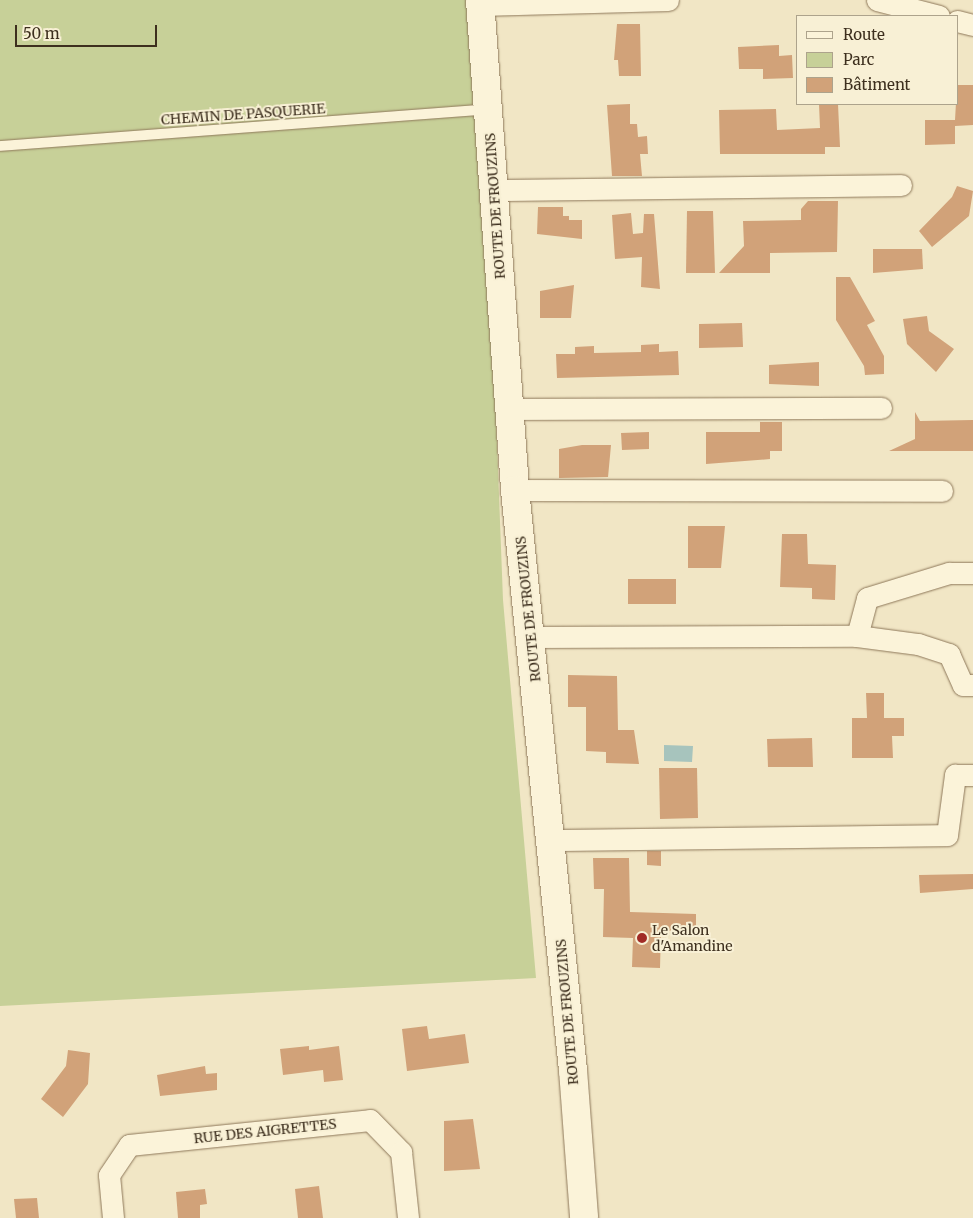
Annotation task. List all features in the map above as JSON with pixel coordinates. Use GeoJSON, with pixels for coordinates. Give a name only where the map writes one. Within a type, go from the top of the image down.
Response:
{"type":"FeatureCollection","features":[{"type":"Feature","properties":{"kind":"main road","name":"ROUTE DE FROUZINS"},"geometry":{"type":"LineString","coordinates":[[480,2],[515,490],[551,840],[584,1218]]}},
{"type":"Feature","properties":{"kind":"street"},"geometry":{"type":"LineString","coordinates":[[480,2],[668,0]]}},
{"type":"Feature","properties":{"kind":"street"},"geometry":{"type":"LineString","coordinates":[[877,0],[936,15]]}},
{"type":"Feature","properties":{"kind":"street"},"geometry":{"type":"LineString","coordinates":[[958,21],[973,25]]}},
{"type":"Feature","properties":{"kind":"street"},"geometry":{"type":"LineString","coordinates":[[494,190],[901,185]]}},
{"type":"Feature","properties":{"kind":"street"},"geometry":{"type":"LineString","coordinates":[[509,409],[881,408]]}},
{"type":"Feature","properties":{"kind":"street"},"geometry":{"type":"LineString","coordinates":[[515,490],[942,491]]}},
{"type":"Feature","properties":{"kind":"street"},"geometry":{"type":"LineString","coordinates":[[857,636],[867,598],[949,573],[973,573]]}},
{"type":"Feature","properties":{"kind":"street"},"geometry":{"type":"LineString","coordinates":[[531,637],[857,636],[918,644],[949,654],[963,685],[973,685]]}},
{"type":"Feature","properties":{"kind":"street"},"geometry":{"type":"LineString","coordinates":[[551,840],[947,835],[955,775],[973,774]]}},
{"type":"Feature","properties":{"kind":"street","name":"RUE DES AIGRETTES"},"geometry":{"type":"LineString","coordinates":[[113,1218],[109,1175],[129,1145],[370,1120],[401,1152],[408,1218]]}},
{"type":"Feature","properties":{"kind":"lane","name":"CHEMIN DE PASQUERIE"},"geometry":{"type":"LineString","coordinates":[[0,146],[488,109]]}},
{"type":"Feature","properties":{"kind":"green space"},"geometry":{"type":"Polygon","coordinates":[[[0,0],[471,0],[486,155],[503,600],[536,978],[0,1006],[0,0]]]}},
{"type":"Feature","properties":{"kind":"water"},"geometry":{"type":"Polygon","coordinates":[[[664,745],[693,746],[692,762],[664,761],[664,745]]]}},
{"type":"Feature","properties":{"kind":"building"},"geometry":{"type":"Polygon","coordinates":[[[617,24],[640,24],[641,76],[619,76],[618,60],[614,60],[617,24]]]}},
{"type":"Feature","properties":{"kind":"building"},"geometry":{"type":"Polygon","coordinates":[[[779,45],[779,56],[792,55],[793,78],[763,79],[763,69],[739,69],[738,47],[779,45]]]}},
{"type":"Feature","properties":{"kind":"building"},"geometry":{"type":"Polygon","coordinates":[[[958,85],[973,85],[973,125],[955,126],[955,144],[925,145],[925,120],[955,120],[956,105],[958,105],[958,85]]]}},
{"type":"Feature","properties":{"kind":"building"},"geometry":{"type":"Polygon","coordinates":[[[630,104],[630,124],[637,124],[638,137],[647,136],[648,154],[640,154],[642,176],[612,176],[607,105],[630,104]]]}},
{"type":"Feature","properties":{"kind":"building"},"geometry":{"type":"Polygon","coordinates":[[[819,105],[838,105],[840,147],[825,147],[825,154],[720,154],[719,110],[776,109],[777,130],[820,128],[819,105]]]}},
{"type":"Feature","properties":{"kind":"building"},"geometry":{"type":"Polygon","coordinates":[[[957,186],[973,191],[969,216],[932,247],[919,231],[952,197],[957,186]]]}},
{"type":"Feature","properties":{"kind":"building"},"geometry":{"type":"Polygon","coordinates":[[[808,201],[838,201],[837,252],[770,253],[770,273],[719,273],[744,246],[743,221],[801,220],[801,209],[808,201]]]}},
{"type":"Feature","properties":{"kind":"building"},"geometry":{"type":"Polygon","coordinates":[[[538,207],[563,207],[563,216],[569,216],[569,220],[582,220],[582,239],[537,234],[538,207]]]}},
{"type":"Feature","properties":{"kind":"building"},"geometry":{"type":"Polygon","coordinates":[[[687,211],[713,211],[715,273],[686,273],[687,211]]]}},
{"type":"Feature","properties":{"kind":"building"},"geometry":{"type":"Polygon","coordinates":[[[631,213],[633,234],[643,233],[644,214],[654,214],[660,289],[641,287],[642,257],[615,259],[612,215],[631,213]]]}},
{"type":"Feature","properties":{"kind":"building"},"geometry":{"type":"Polygon","coordinates":[[[873,249],[922,249],[923,269],[873,273],[873,249]]]}},
{"type":"Feature","properties":{"kind":"building"},"geometry":{"type":"Polygon","coordinates":[[[836,277],[850,277],[875,321],[867,325],[884,356],[884,374],[865,375],[864,366],[836,320],[836,277]]]}},
{"type":"Feature","properties":{"kind":"building"},"geometry":{"type":"Polygon","coordinates":[[[574,285],[571,318],[540,318],[540,291],[574,285]]]}},
{"type":"Feature","properties":{"kind":"building"},"geometry":{"type":"Polygon","coordinates":[[[927,316],[929,331],[954,349],[936,372],[907,344],[903,319],[927,316]]]}},
{"type":"Feature","properties":{"kind":"building"},"geometry":{"type":"Polygon","coordinates":[[[742,323],[743,347],[699,348],[699,324],[742,323]]]}},
{"type":"Feature","properties":{"kind":"building"},"geometry":{"type":"Polygon","coordinates":[[[659,344],[659,352],[678,351],[679,375],[557,378],[556,354],[575,354],[575,347],[594,346],[594,353],[641,352],[641,345],[659,344]]]}},
{"type":"Feature","properties":{"kind":"building"},"geometry":{"type":"Polygon","coordinates":[[[819,362],[819,386],[769,384],[769,365],[819,362]]]}},
{"type":"Feature","properties":{"kind":"building"},"geometry":{"type":"Polygon","coordinates":[[[915,412],[920,421],[973,420],[973,451],[889,451],[915,439],[915,412]]]}},
{"type":"Feature","properties":{"kind":"building"},"geometry":{"type":"Polygon","coordinates":[[[760,422],[782,422],[782,451],[770,451],[770,459],[706,464],[706,432],[760,432],[760,422]]]}},
{"type":"Feature","properties":{"kind":"building"},"geometry":{"type":"Polygon","coordinates":[[[649,432],[649,449],[622,450],[621,433],[649,432]]]}},
{"type":"Feature","properties":{"kind":"building"},"geometry":{"type":"Polygon","coordinates":[[[582,445],[611,445],[608,477],[559,478],[559,449],[582,445]]]}},
{"type":"Feature","properties":{"kind":"building"},"geometry":{"type":"Polygon","coordinates":[[[688,526],[725,526],[721,568],[688,568],[688,526]]]}},
{"type":"Feature","properties":{"kind":"building"},"geometry":{"type":"Polygon","coordinates":[[[782,534],[807,534],[808,564],[836,565],[835,600],[812,599],[812,588],[780,587],[782,534]]]}},
{"type":"Feature","properties":{"kind":"building"},"geometry":{"type":"Polygon","coordinates":[[[628,579],[676,579],[676,604],[628,604],[628,579]]]}},
{"type":"Feature","properties":{"kind":"building"},"geometry":{"type":"Polygon","coordinates":[[[568,675],[617,676],[618,730],[634,730],[639,764],[606,763],[606,752],[586,751],[586,707],[568,707],[568,675]]]}},
{"type":"Feature","properties":{"kind":"building"},"geometry":{"type":"Polygon","coordinates":[[[866,693],[884,693],[884,718],[904,718],[904,736],[892,736],[893,758],[852,758],[852,718],[867,718],[866,693]]]}},
{"type":"Feature","properties":{"kind":"building"},"geometry":{"type":"Polygon","coordinates":[[[812,738],[813,767],[768,767],[767,739],[812,738]]]}},
{"type":"Feature","properties":{"kind":"building"},"geometry":{"type":"Polygon","coordinates":[[[659,768],[697,768],[698,818],[660,819],[659,768]]]}},
{"type":"Feature","properties":{"kind":"building"},"geometry":{"type":"Polygon","coordinates":[[[647,851],[661,851],[661,866],[647,865],[647,851]]]}},
{"type":"Feature","properties":{"kind":"building"},"geometry":{"type":"Polygon","coordinates":[[[593,858],[629,858],[630,912],[696,914],[696,931],[661,931],[660,968],[632,967],[633,938],[603,937],[604,889],[594,889],[593,858]]]}},
{"type":"Feature","properties":{"kind":"building"},"geometry":{"type":"Polygon","coordinates":[[[973,874],[973,889],[920,893],[919,875],[973,874]]]}},
{"type":"Feature","properties":{"kind":"building"},"geometry":{"type":"Polygon","coordinates":[[[427,1026],[429,1039],[465,1034],[469,1063],[407,1071],[402,1029],[427,1026]]]}},
{"type":"Feature","properties":{"kind":"building"},"geometry":{"type":"Polygon","coordinates":[[[309,1046],[309,1050],[339,1046],[343,1080],[324,1082],[323,1070],[283,1075],[280,1049],[309,1046]]]}},
{"type":"Feature","properties":{"kind":"building"},"geometry":{"type":"Polygon","coordinates":[[[68,1050],[90,1053],[88,1084],[63,1117],[41,1099],[66,1066],[68,1050]]]}},
{"type":"Feature","properties":{"kind":"building"},"geometry":{"type":"Polygon","coordinates":[[[205,1066],[206,1074],[217,1073],[217,1090],[160,1096],[157,1075],[205,1066]]]}},
{"type":"Feature","properties":{"kind":"building"},"geometry":{"type":"Polygon","coordinates":[[[473,1119],[480,1169],[444,1171],[444,1121],[473,1119]]]}},
{"type":"Feature","properties":{"kind":"building"},"geometry":{"type":"Polygon","coordinates":[[[319,1186],[323,1218],[298,1218],[295,1189],[319,1186]]]}},
{"type":"Feature","properties":{"kind":"building"},"geometry":{"type":"Polygon","coordinates":[[[205,1189],[207,1204],[200,1205],[200,1218],[178,1218],[176,1192],[205,1189]]]}},
{"type":"Feature","properties":{"kind":"building"},"geometry":{"type":"Polygon","coordinates":[[[37,1198],[39,1218],[16,1218],[14,1199],[37,1198]]]}},
{"type":"Feature","properties":{"kind":"place","name":"Le Salon d'Amandine"},"geometry":{"type":"Point","coordinates":[642,938]}}]}
